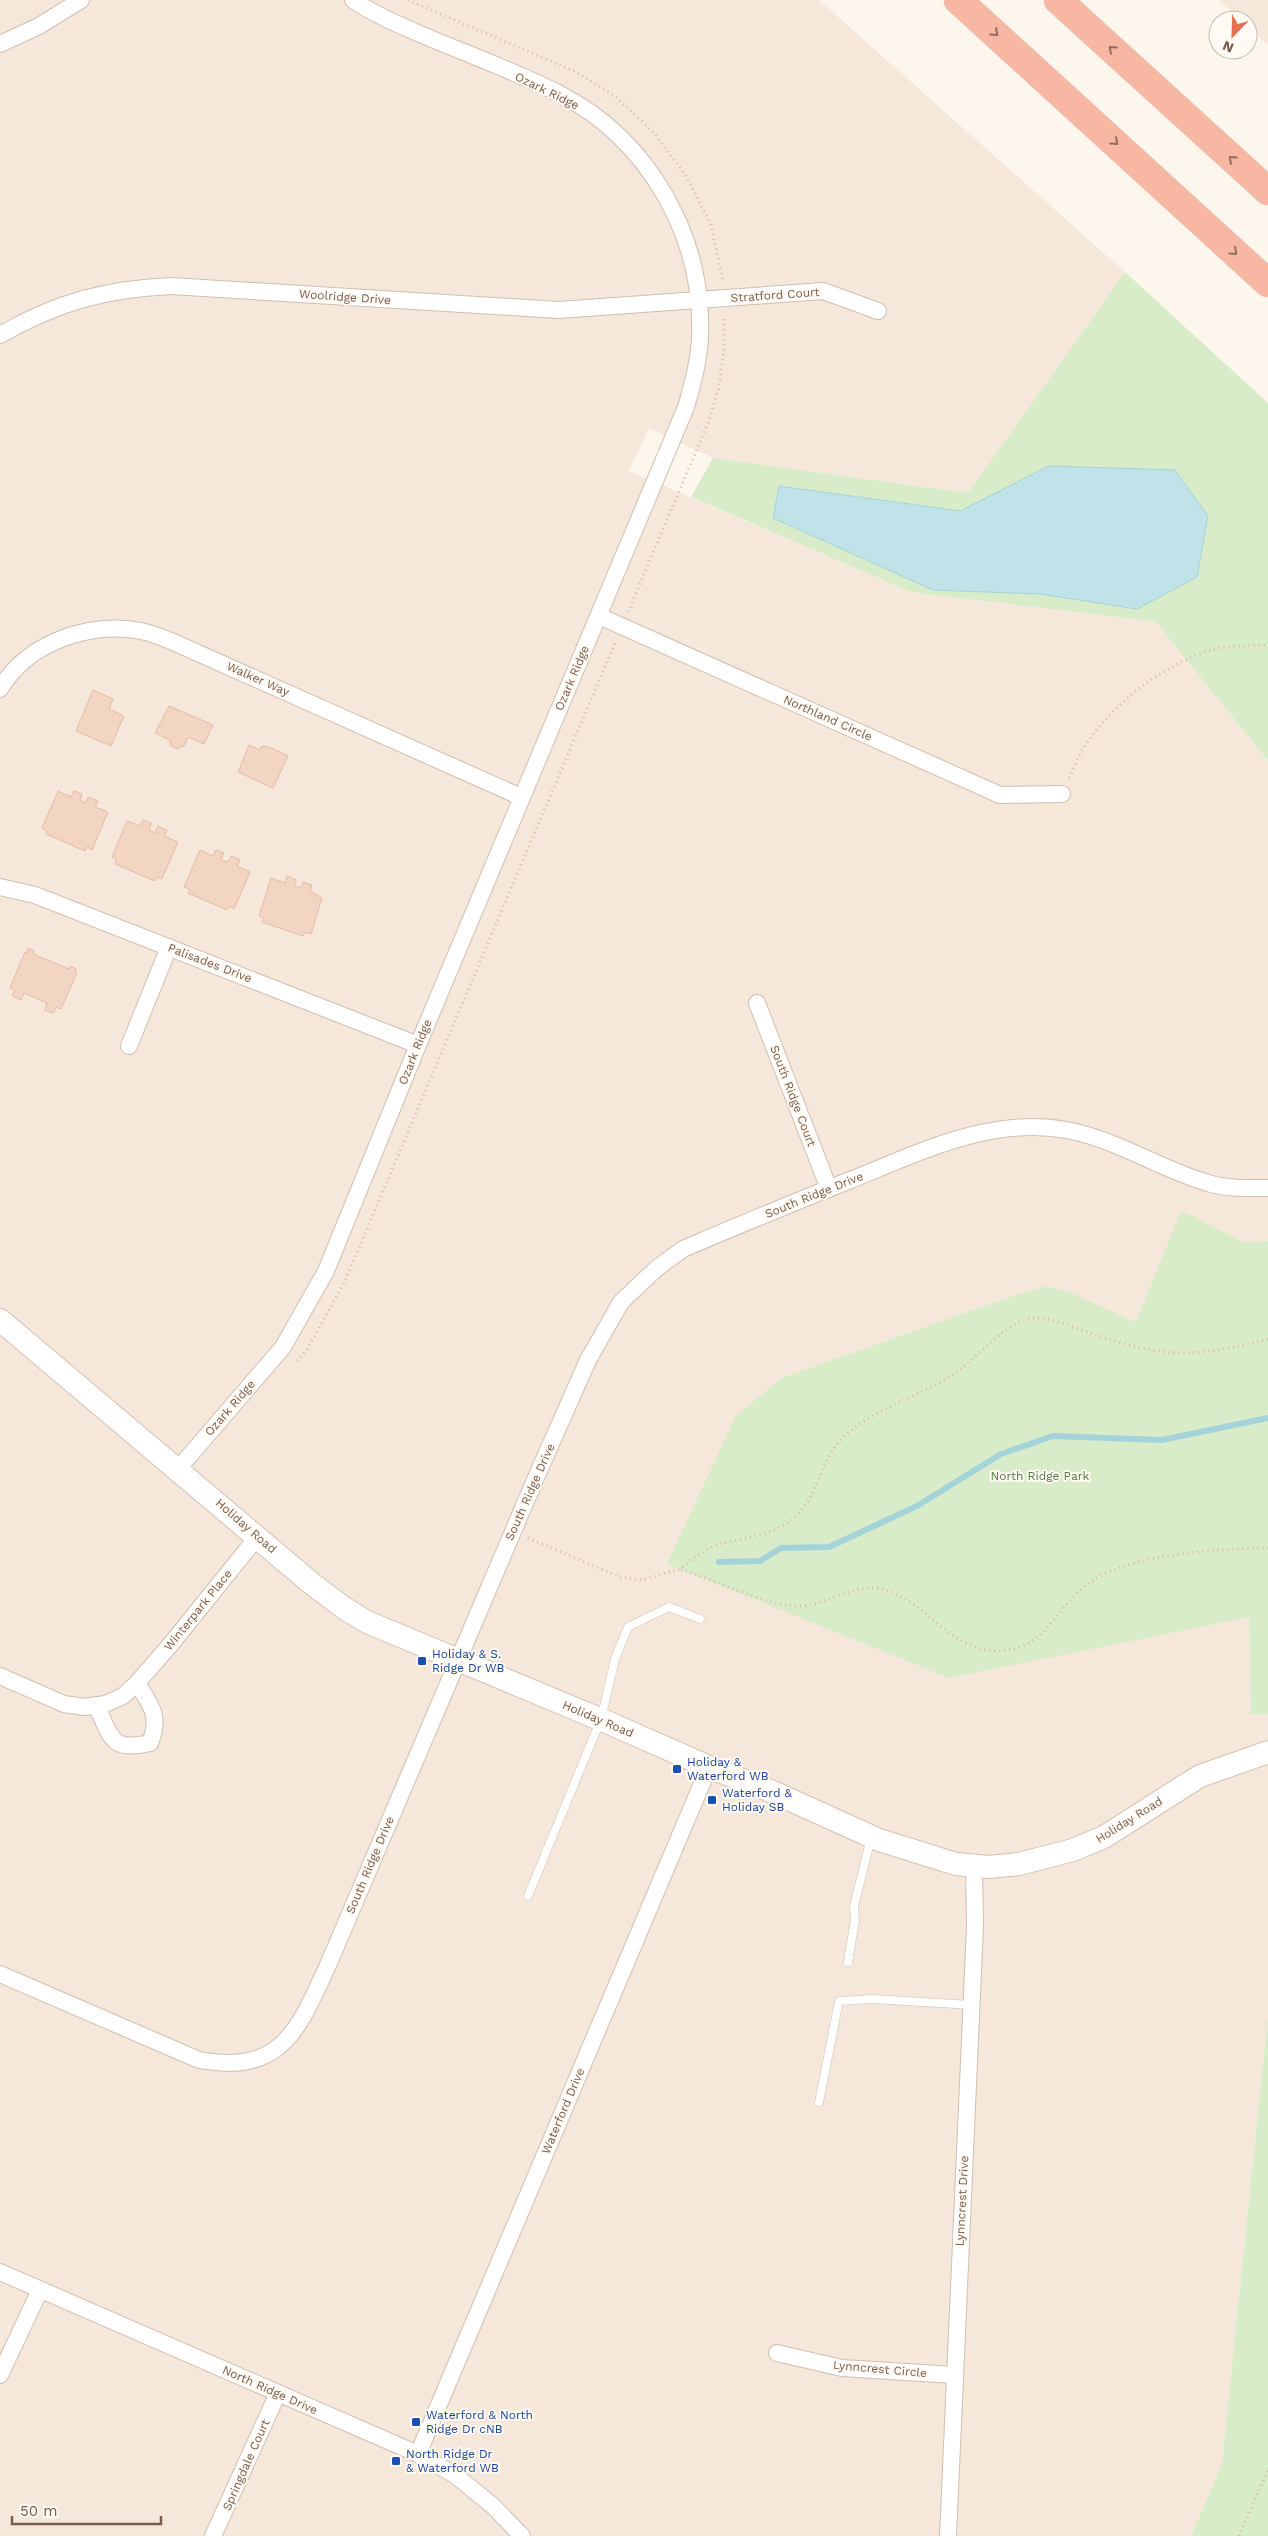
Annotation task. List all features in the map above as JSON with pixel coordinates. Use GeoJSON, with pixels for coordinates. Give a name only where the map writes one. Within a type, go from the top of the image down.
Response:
{"type":"FeatureCollection","features":[{"type":"Feature","properties":{"kind":"highway"},"geometry":{"type":"LineString","coordinates":[[958,0],[1268,282]]}},
{"type":"Feature","properties":{"kind":"highway"},"geometry":{"type":"LineString","coordinates":[[1058,0],[1268,192]]}},
{"type":"Feature","properties":{"kind":"street"},"geometry":{"type":"LineString","coordinates":[[0,44],[39,26],[80,0]]}},
{"type":"Feature","properties":{"kind":"street","name":"Ozark Ridge"},"geometry":{"type":"LineString","coordinates":[[178,1469],[283,1347],[326,1271],[521,797],[686,407],[696,373],[700,337],[699,301],[691,257],[680,223],[643,162],[618,135],[591,112],[560,94],[386,19],[353,0]]}},
{"type":"Feature","properties":{"kind":"street","name":"Woolridge Drive"},"geometry":{"type":"LineString","coordinates":[[0,334],[31,317],[69,302],[103,293],[171,286],[559,310],[699,301]]}},
{"type":"Feature","properties":{"kind":"street","name":"Stratford Court"},"geometry":{"type":"LineString","coordinates":[[699,301],[823,291],[878,311]]}},
{"type":"Feature","properties":{"kind":"street","name":"Northland Circle"},"geometry":{"type":"LineString","coordinates":[[599,616],[1000,795],[1062,794]]}},
{"type":"Feature","properties":{"kind":"street","name":"Walker Way"},"geometry":{"type":"LineString","coordinates":[[0,689],[20,664],[43,647],[65,637],[106,628],[142,631],[171,641],[521,797]]}},
{"type":"Feature","properties":{"kind":"street","name":"Palisades Drive"},"geometry":{"type":"LineString","coordinates":[[0,887],[35,895],[418,1045]]}},
{"type":"Feature","properties":{"kind":"street"},"geometry":{"type":"LineString","coordinates":[[129,1046],[169,947]]}},
{"type":"Feature","properties":{"kind":"street","name":"South Ridge Court"},"geometry":{"type":"LineString","coordinates":[[757,1003],[829,1189]]}},
{"type":"Feature","properties":{"kind":"street","name":"South Ridge Drive"},"geometry":{"type":"LineString","coordinates":[[0,1974],[199,2060],[218,2064],[245,2063],[261,2057],[280,2046],[302,2020],[328,1965],[588,1360],[622,1302],[657,1268],[683,1249],[922,1152],[976,1134],[998,1129],[1022,1127],[1065,1129],[1095,1137],[1210,1184],[1236,1188],[1268,1188]]}},
{"type":"Feature","properties":{"kind":"street","name":"Holiday Road"},"geometry":{"type":"LineString","coordinates":[[0,1320],[344,1608],[367,1622],[601,1720],[709,1768],[773,1792],[872,1836],[931,1858],[974,1867],[1019,1864],[1074,1850],[1104,1837],[1200,1776],[1268,1752]]}},
{"type":"Feature","properties":{"kind":"street","name":"Winterpark Place"},"geometry":{"type":"LineString","coordinates":[[0,1676],[64,1704],[85,1707],[123,1696],[137,1683],[258,1536]]}},
{"type":"Feature","properties":{"kind":"street"},"geometry":{"type":"LineString","coordinates":[[96,1705],[114,1741],[128,1748],[150,1743],[156,1728],[153,1709],[137,1683]]}},
{"type":"Feature","properties":{"kind":"street","name":"Waterford Drive"},"geometry":{"type":"LineString","coordinates":[[418,2454],[709,1768]]}},
{"type":"Feature","properties":{"kind":"street","name":"Lynncrest Drive"},"geometry":{"type":"LineString","coordinates":[[948,2536],[971,2005],[974,1867]]}},
{"type":"Feature","properties":{"kind":"street","name":"North Ridge Drive"},"geometry":{"type":"LineString","coordinates":[[0,2272],[418,2454],[456,2475],[493,2506],[522,2536]]}},
{"type":"Feature","properties":{"kind":"street"},"geometry":{"type":"LineString","coordinates":[[0,2375],[40,2290]]}},
{"type":"Feature","properties":{"kind":"street","name":"Lynncrest Circle"},"geometry":{"type":"LineString","coordinates":[[777,2353],[842,2368],[954,2375]]}},
{"type":"Feature","properties":{"kind":"street","name":"Springdale Court"},"geometry":{"type":"LineString","coordinates":[[213,2536],[278,2393]]}},
{"type":"Feature","properties":{"kind":"lane"},"geometry":{"type":"LineString","coordinates":[[528,1896],[601,1720],[615,1659],[628,1627],[669,1607],[700,1619]]}},
{"type":"Feature","properties":{"kind":"lane"},"geometry":{"type":"LineString","coordinates":[[848,1962],[855,1920],[854,1906],[872,1836]]}},
{"type":"Feature","properties":{"kind":"lane"},"geometry":{"type":"LineString","coordinates":[[819,2102],[840,2001],[873,1999],[971,2005]]}},
{"type":"Feature","properties":{"kind":"path"},"geometry":{"type":"LineString","coordinates":[[408,0],[576,72],[615,96]]}},
{"type":"Feature","properties":{"kind":"path"},"geometry":{"type":"LineString","coordinates":[[294,1364],[307,1350],[344,1283],[708,423],[719,387],[724,349]]}},
{"type":"Feature","properties":{"kind":"path"},"geometry":{"type":"LineString","coordinates":[[1062,794],[1083,747],[1122,702],[1142,685],[1165,670],[1212,650],[1268,645]]}},
{"type":"Feature","properties":{"kind":"path"},"geometry":{"type":"LineString","coordinates":[[513,1531],[620,1577],[642,1580],[680,1569],[695,1556],[718,1545],[775,1529],[792,1520],[813,1495],[830,1455],[839,1442],[880,1412],[939,1384],[1015,1323],[1036,1318],[1143,1348],[1182,1353],[1231,1348],[1268,1339]]}},
{"type":"Feature","properties":{"kind":"path"},"geometry":{"type":"LineString","coordinates":[[680,1569],[775,1603],[797,1606],[819,1604],[866,1588],[882,1588],[903,1597],[941,1628],[962,1642],[991,1650],[998,1650],[1012,1649],[1031,1642],[1047,1628],[1072,1598],[1086,1585],[1103,1575],[1136,1563],[1186,1554],[1268,1548]]}},
{"type":"Feature","properties":{"kind":"path"},"geometry":{"type":"LineString","coordinates":[[1239,2536],[1268,2470]]}},
{"type":"Feature","properties":{"kind":"shaded area"},"geometry":{"type":"Polygon","coordinates":[[[0,0],[819,0],[1125,272],[968,493],[713,458],[649,428],[629,471],[911,592],[1156,622],[1268,761],[1268,1241],[1243,1242],[1181,1210],[1136,1322],[1074,1294],[1047,1286],[1021,1293],[781,1378],[949,1678],[1249,1616],[1251,1713],[1268,1714],[1268,2015],[1222,2464],[1191,2536],[0,2536],[0,0]]]}},
{"type":"Feature","properties":{"kind":"shaded area"},"geometry":{"type":"Polygon","coordinates":[[[1219,0],[1268,0],[1268,45],[1258,36],[1258,10],[1230,10],[1219,0]]]}},
{"type":"Feature","properties":{"kind":"green space"},"geometry":{"type":"Polygon","coordinates":[[[1125,272],[1268,403],[1268,761],[1156,622],[911,592],[691,497],[713,458],[968,493],[1125,272]]]}},
{"type":"Feature","properties":{"kind":"green space","name":"North Ridge Park"},"geometry":{"type":"Polygon","coordinates":[[[1181,1210],[1243,1242],[1268,1241],[1268,1714],[1251,1714],[1249,1617],[949,1678],[667,1564],[735,1417],[781,1378],[1021,1293],[1047,1286],[1074,1294],[1136,1322],[1181,1210]]]}},
{"type":"Feature","properties":{"kind":"green space"},"geometry":{"type":"Polygon","coordinates":[[[1268,2015],[1268,2536],[1191,2536],[1222,2464],[1268,2015]]]}},
{"type":"Feature","properties":{"kind":"water"},"geometry":{"type":"Polygon","coordinates":[[[1049,466],[1175,470],[1208,516],[1197,577],[1137,609],[1040,594],[933,590],[773,518],[779,486],[960,511],[1049,466]]]}},
{"type":"Feature","properties":{"kind":"building"},"geometry":{"type":"Polygon","coordinates":[[[93,690],[113,699],[109,709],[124,716],[111,746],[76,731],[93,690]]]}},
{"type":"Feature","properties":{"kind":"building"},"geometry":{"type":"Polygon","coordinates":[[[169,706],[213,725],[204,744],[188,737],[184,746],[177,749],[171,746],[170,740],[155,733],[169,706]]]}},
{"type":"Feature","properties":{"kind":"building"},"geometry":{"type":"Polygon","coordinates":[[[249,745],[260,750],[262,746],[269,747],[288,756],[273,788],[238,772],[249,745]]]}},
{"type":"Feature","properties":{"kind":"building"},"geometry":{"type":"Polygon","coordinates":[[[58,791],[71,797],[74,791],[82,794],[80,800],[86,803],[88,797],[98,801],[95,807],[108,812],[92,850],[87,847],[85,851],[46,834],[47,831],[42,828],[58,791]]]}},
{"type":"Feature","properties":{"kind":"building"},"geometry":{"type":"Polygon","coordinates":[[[143,820],[151,823],[149,830],[155,833],[158,826],[167,830],[164,836],[178,842],[162,879],[157,877],[155,881],[115,864],[116,859],[112,857],[127,821],[140,826],[143,820]]]}},
{"type":"Feature","properties":{"kind":"building"},"geometry":{"type":"Polygon","coordinates":[[[200,850],[213,856],[216,850],[224,853],[221,860],[228,862],[231,856],[240,860],[237,866],[250,872],[234,909],[229,906],[227,910],[188,893],[190,889],[184,887],[200,850]]]}},
{"type":"Feature","properties":{"kind":"building"},"geometry":{"type":"Polygon","coordinates":[[[287,876],[296,880],[294,886],[301,888],[303,882],[312,885],[310,891],[322,898],[311,934],[305,932],[303,936],[262,922],[264,918],[259,916],[271,878],[285,883],[287,876]]]}},
{"type":"Feature","properties":{"kind":"building"},"geometry":{"type":"Polygon","coordinates":[[[28,948],[34,951],[33,954],[69,969],[70,966],[76,969],[75,972],[77,973],[61,1009],[56,1007],[53,1013],[45,1010],[47,1003],[24,993],[21,1000],[12,996],[15,990],[10,988],[28,948]]]}},
{"type":"Feature","properties":{"kind":"waterway"},"geometry":{"type":"LineString","coordinates":[[719,1562],[760,1561],[781,1548],[829,1547],[917,1506],[1001,1454],[1053,1436],[1162,1440],[1268,1418]]}},
{"type":"Feature","properties":{"kind":"place","name":"Holiday & S. Ridge Dr WB"},"geometry":{"type":"Point","coordinates":[422,1661]}},
{"type":"Feature","properties":{"kind":"place","name":"Holiday & Waterford WB"},"geometry":{"type":"Point","coordinates":[677,1769]}},
{"type":"Feature","properties":{"kind":"place","name":"Waterford & Holiday SB"},"geometry":{"type":"Point","coordinates":[712,1800]}},
{"type":"Feature","properties":{"kind":"place","name":"Waterford & North Ridge Dr cNB"},"geometry":{"type":"Point","coordinates":[416,2422]}},
{"type":"Feature","properties":{"kind":"place","name":"North Ridge Dr & Waterford WB"},"geometry":{"type":"Point","coordinates":[396,2461]}}]}
